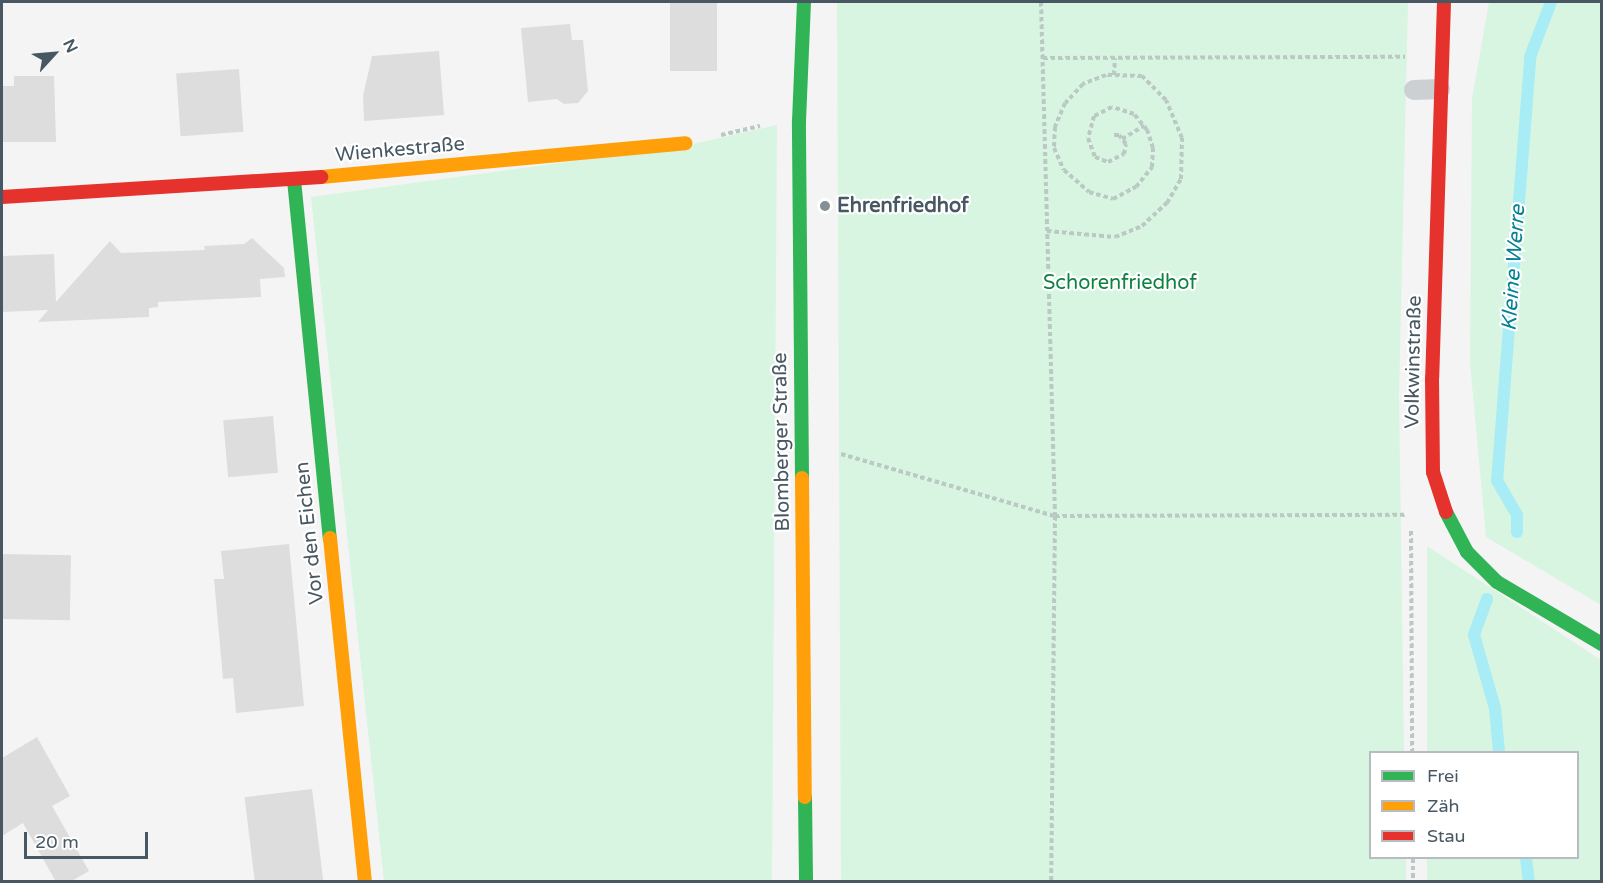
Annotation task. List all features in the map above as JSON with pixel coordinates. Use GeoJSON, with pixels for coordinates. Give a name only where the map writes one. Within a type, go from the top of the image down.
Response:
{"type":"FeatureCollection","features":[{"type":"Feature","properties":{"kind":"street","name":"Blomberger Straße"},"geometry":{"type":"LineString","coordinates":[[804,2],[799,121],[806,882]]}},
{"type":"Feature","properties":{"kind":"street","name":"Volkwinstraße"},"geometry":{"type":"LineString","coordinates":[[1444,2],[1440,89],[1433,472],[1446,513],[1467,552],[1497,582],[1602,644]]}},
{"type":"Feature","properties":{"kind":"street","name":"Wienkestraße"},"geometry":{"type":"LineString","coordinates":[[2,197],[294,180],[685,143]]}},
{"type":"Feature","properties":{"kind":"street","name":"Vor den Eichen"},"geometry":{"type":"LineString","coordinates":[[294,180],[365,882]]}},
{"type":"Feature","properties":{"kind":"lane"},"geometry":{"type":"LineString","coordinates":[[1414,90],[1440,89]]}},
{"type":"Feature","properties":{"kind":"path"},"geometry":{"type":"LineString","coordinates":[[1041,2],[1055,516],[1051,882]]}},
{"type":"Feature","properties":{"kind":"path"},"geometry":{"type":"LineString","coordinates":[[1043,58],[1420,57],[1441,53]]}},
{"type":"Feature","properties":{"kind":"path"},"geometry":{"type":"LineString","coordinates":[[1114,75],[1115,58]]}},
{"type":"Feature","properties":{"kind":"path"},"geometry":{"type":"LineString","coordinates":[[1047,231],[1115,237],[1142,226],[1167,203],[1181,179],[1182,138],[1166,100],[1142,76],[1114,75],[1083,84],[1065,103],[1054,137],[1054,148],[1065,170],[1089,192],[1113,198],[1136,187],[1152,167],[1153,148],[1144,126],[1134,114],[1112,108],[1094,116],[1088,138],[1095,157],[1108,162],[1124,154],[1126,144],[1122,139],[1111,135]]}},
{"type":"Feature","properties":{"kind":"path"},"geometry":{"type":"LineString","coordinates":[[685,143],[748,128],[799,121]]}},
{"type":"Feature","properties":{"kind":"path"},"geometry":{"type":"LineString","coordinates":[[1122,139],[1144,126]]}},
{"type":"Feature","properties":{"kind":"path"},"geometry":{"type":"LineString","coordinates":[[1045,136],[1054,137]]}},
{"type":"Feature","properties":{"kind":"path"},"geometry":{"type":"LineString","coordinates":[[801,449],[842,454],[1055,516],[1410,515],[1412,751]]}},
{"type":"Feature","properties":{"kind":"path"},"geometry":{"type":"LineString","coordinates":[[1413,859],[1413,882]]}},
{"type":"Feature","properties":{"kind":"green space","name":"Schorenfriedhof"},"geometry":{"type":"Polygon","coordinates":[[[837,2],[1408,2],[1399,396],[1404,751],[1369,751],[1369,859],[1406,859],[1406,881],[841,881],[837,2]]]}},
{"type":"Feature","properties":{"kind":"green space"},"geometry":{"type":"Polygon","coordinates":[[[1489,2],[1601,2],[1601,605],[1486,537],[1470,363],[1472,99],[1489,2]]]}},
{"type":"Feature","properties":{"kind":"green space"},"geometry":{"type":"Polygon","coordinates":[[[777,125],[772,881],[384,881],[311,197],[684,146],[777,125]]]}},
{"type":"Feature","properties":{"kind":"green space"},"geometry":{"type":"Polygon","coordinates":[[[1427,546],[1601,660],[1602,881],[1427,882],[1427,859],[1579,859],[1579,751],[1427,751],[1427,546]]]}},
{"type":"Feature","properties":{"kind":"building"},"geometry":{"type":"Polygon","coordinates":[[[670,2],[717,2],[717,71],[670,71],[670,2]]]}},
{"type":"Feature","properties":{"kind":"building"},"geometry":{"type":"Polygon","coordinates":[[[570,24],[572,40],[583,40],[588,91],[578,103],[564,104],[557,99],[528,102],[521,28],[570,24]]]}},
{"type":"Feature","properties":{"kind":"building"},"geometry":{"type":"Polygon","coordinates":[[[439,51],[444,115],[364,121],[363,96],[372,56],[439,51]]]}},
{"type":"Feature","properties":{"kind":"building"},"geometry":{"type":"Polygon","coordinates":[[[239,69],[243,132],[181,136],[176,73],[239,69]]]}},
{"type":"Feature","properties":{"kind":"building"},"geometry":{"type":"Polygon","coordinates":[[[14,76],[54,76],[56,142],[2,142],[2,86],[14,86],[14,76]]]}},
{"type":"Feature","properties":{"kind":"building"},"geometry":{"type":"Polygon","coordinates":[[[252,238],[284,268],[285,277],[260,279],[261,297],[158,302],[158,307],[149,308],[149,317],[38,322],[48,310],[2,312],[2,256],[54,254],[56,302],[110,241],[121,253],[205,250],[204,246],[244,244],[252,238]]]}},
{"type":"Feature","properties":{"kind":"building"},"geometry":{"type":"Polygon","coordinates":[[[273,416],[278,473],[228,477],[223,420],[273,416]]]}},
{"type":"Feature","properties":{"kind":"building"},"geometry":{"type":"Polygon","coordinates":[[[289,544],[304,706],[236,713],[233,678],[223,679],[214,579],[224,579],[221,551],[289,544]]]}},
{"type":"Feature","properties":{"kind":"building"},"geometry":{"type":"Polygon","coordinates":[[[2,554],[71,555],[70,620],[2,619],[2,554]]]}},
{"type":"Feature","properties":{"kind":"building"},"geometry":{"type":"Polygon","coordinates":[[[37,737],[70,796],[52,806],[89,871],[70,882],[56,882],[23,823],[2,836],[2,758],[37,737]]]}},
{"type":"Feature","properties":{"kind":"building"},"geometry":{"type":"Polygon","coordinates":[[[312,789],[323,882],[255,882],[245,797],[312,789]]]}},
{"type":"Feature","properties":{"kind":"waterway","name":"Kleine Werre"},"geometry":{"type":"LineString","coordinates":[[1517,532],[1517,515],[1497,481],[1530,57],[1551,2]]}},
{"type":"Feature","properties":{"kind":"waterway","name":"Kleine Werre"},"geometry":{"type":"LineString","coordinates":[[1487,599],[1474,635],[1495,708],[1499,751]]}},
{"type":"Feature","properties":{"kind":"waterway","name":"Kleine Werre"},"geometry":{"type":"LineString","coordinates":[[1526,859],[1529,882]]}},
{"type":"Feature","properties":{"kind":"traffic: fast"},"geometry":{"type":"LineString","coordinates":[[802,478],[799,121],[804,2]]}},
{"type":"Feature","properties":{"kind":"traffic: fast"},"geometry":{"type":"LineString","coordinates":[[294,180],[330,538]]}},
{"type":"Feature","properties":{"kind":"traffic: fast"},"geometry":{"type":"LineString","coordinates":[[1446,512],[1467,552],[1497,582],[1602,644]]}},
{"type":"Feature","properties":{"kind":"traffic: fast"},"geometry":{"type":"LineString","coordinates":[[805,797],[806,882]]}},
{"type":"Feature","properties":{"kind":"traffic: slow"},"geometry":{"type":"LineString","coordinates":[[321,177],[685,143]]}},
{"type":"Feature","properties":{"kind":"traffic: slow"},"geometry":{"type":"LineString","coordinates":[[802,478],[805,797]]}},
{"type":"Feature","properties":{"kind":"traffic: slow"},"geometry":{"type":"LineString","coordinates":[[330,538],[365,882]]}},
{"type":"Feature","properties":{"kind":"traffic: jam"},"geometry":{"type":"LineString","coordinates":[[1444,2],[1432,378],[1433,472],[1446,512]]}},
{"type":"Feature","properties":{"kind":"traffic: jam"},"geometry":{"type":"LineString","coordinates":[[2,197],[321,177]]}},
{"type":"Feature","properties":{"kind":"place","name":"Ehrenfriedhof"},"geometry":{"type":"Point","coordinates":[825,206]}}]}
